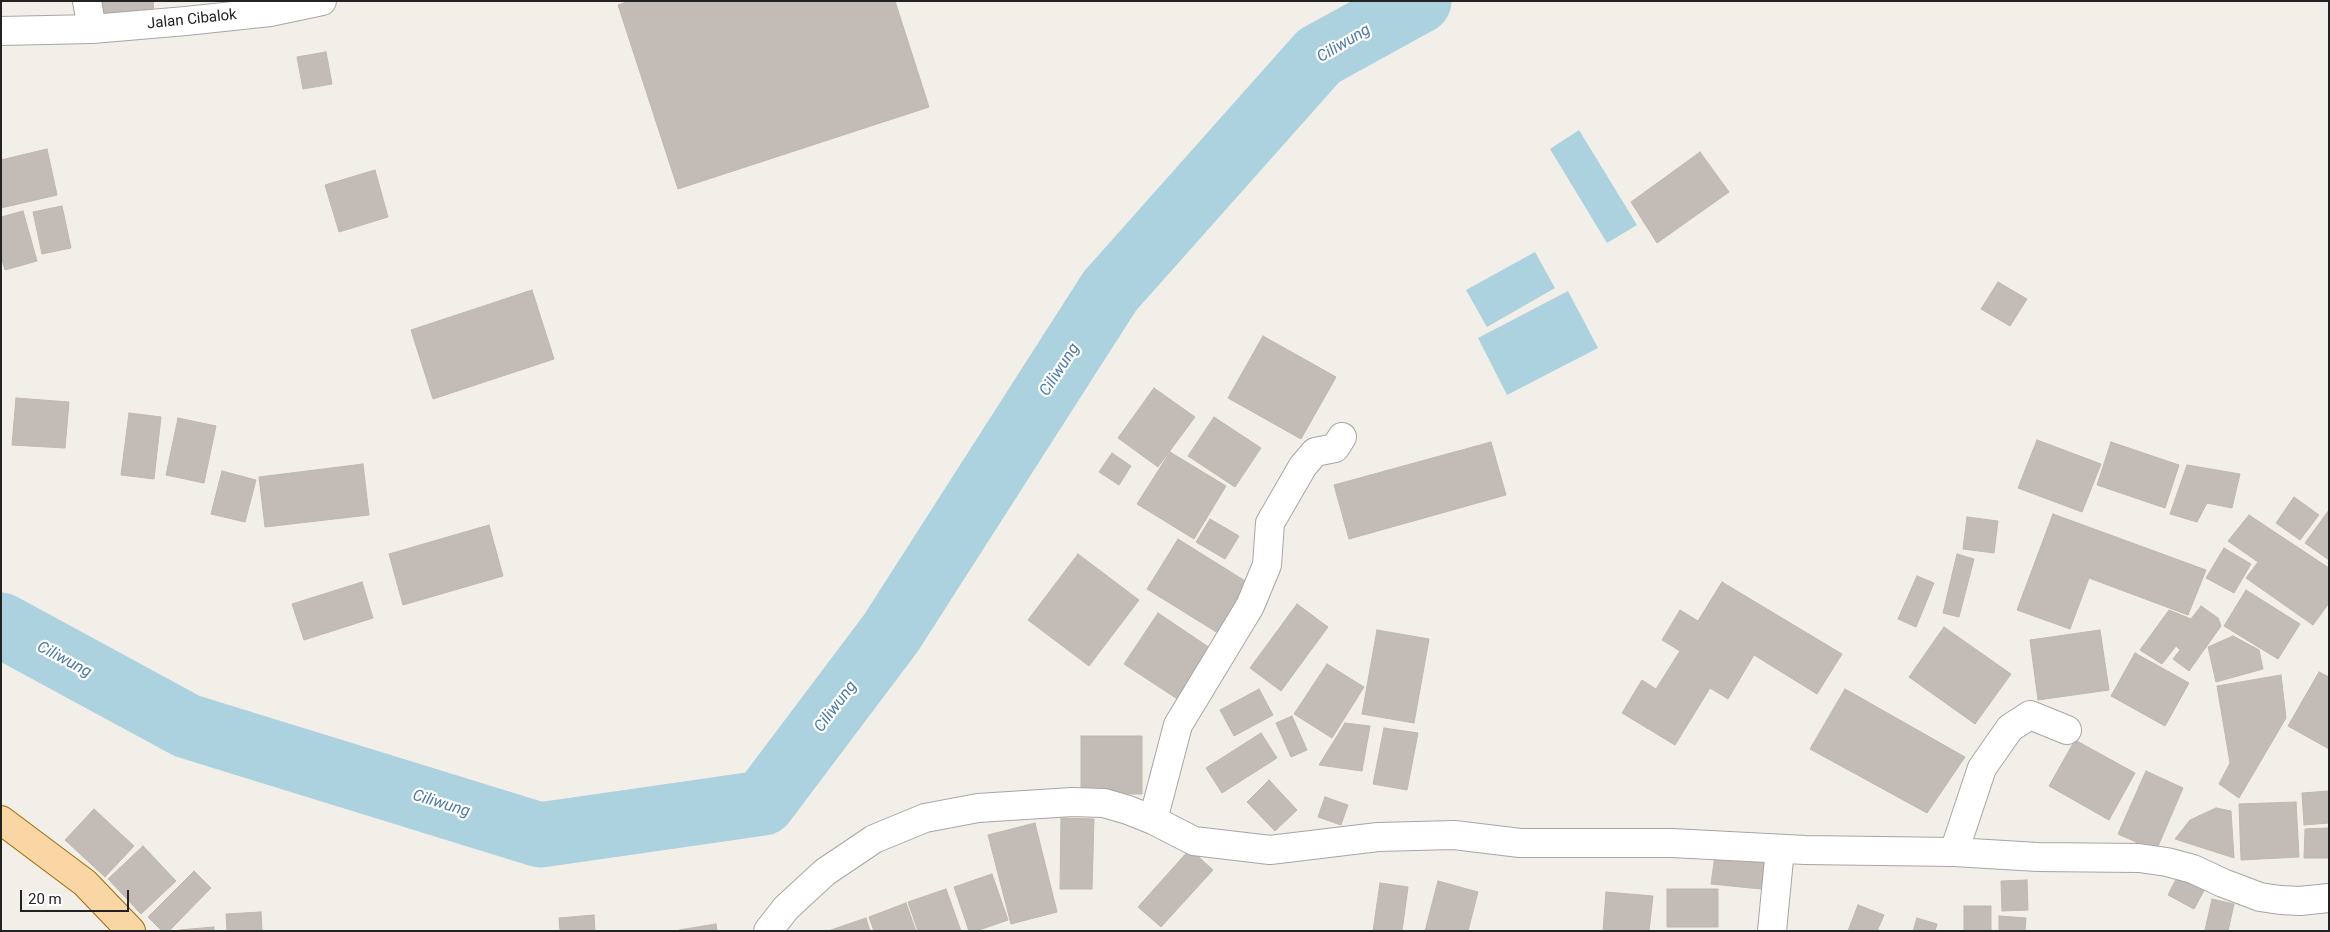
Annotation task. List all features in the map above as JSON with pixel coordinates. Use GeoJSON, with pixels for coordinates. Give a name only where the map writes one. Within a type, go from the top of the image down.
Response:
{"type":"FeatureCollection","features":[{"type":"Feature","properties":{"kind":"main road"},"geometry":{"type":"LineString","coordinates":[[1,820],[85,883],[131,931]]}},
{"type":"Feature","properties":{"kind":"street"},"geometry":{"type":"LineString","coordinates":[[88,1],[92,29]]}},
{"type":"Feature","properties":{"kind":"street","name":"Jalan Cibalok"},"geometry":{"type":"LineString","coordinates":[[1,31],[92,29],[270,12],[322,1]]}},
{"type":"Feature","properties":{"kind":"street"},"geometry":{"type":"LineString","coordinates":[[1153,820],[1178,725],[1250,606],[1267,566],[1270,524],[1303,466],[1315,452],[1335,448],[1342,437]]}},
{"type":"Feature","properties":{"kind":"street"},"geometry":{"type":"LineString","coordinates":[[1954,852],[1982,768],[2010,728],[2030,715],[2067,730]]}},
{"type":"Feature","properties":{"kind":"street"},"geometry":{"type":"LineString","coordinates":[[768,931],[786,908],[825,872],[874,839],[925,818],[978,808],[1072,802],[1104,803],[1153,820],[1194,841],[1270,850],[1378,837],[1454,835],[1520,843],[1654,842],[1780,849],[1954,852],[2038,857],[2152,859],[2193,869],[2260,897],[2290,901],[2329,898]]}},
{"type":"Feature","properties":{"kind":"street"},"geometry":{"type":"LineString","coordinates":[[1772,931],[1780,849]]}},
{"type":"Feature","properties":{"kind":"water"},"geometry":{"type":"Polygon","coordinates":[[[1579,130],[1637,225],[1607,243],[1550,149],[1579,130]]]}},
{"type":"Feature","properties":{"kind":"water"},"geometry":{"type":"Polygon","coordinates":[[[1535,252],[1555,288],[1487,327],[1466,290],[1535,252]]]}},
{"type":"Feature","properties":{"kind":"water"},"geometry":{"type":"Polygon","coordinates":[[[1568,291],[1598,348],[1507,395],[1478,338],[1568,291]]]}},
{"type":"Feature","properties":{"kind":"building"},"geometry":{"type":"Polygon","coordinates":[[[97,1],[153,1],[154,14],[98,16],[97,1]]]}},
{"type":"Feature","properties":{"kind":"building"},"geometry":{"type":"Polygon","coordinates":[[[629,1],[895,1],[929,107],[678,189],[618,5],[629,1]]]}},
{"type":"Feature","properties":{"kind":"building"},"geometry":{"type":"Polygon","coordinates":[[[326,52],[332,84],[303,89],[297,57],[326,52]]]}},
{"type":"Feature","properties":{"kind":"building"},"geometry":{"type":"Polygon","coordinates":[[[47,149],[57,195],[1,208],[1,160],[47,149]]]}},
{"type":"Feature","properties":{"kind":"building"},"geometry":{"type":"Polygon","coordinates":[[[1700,152],[1729,192],[1657,243],[1631,202],[1700,152]]]}},
{"type":"Feature","properties":{"kind":"building"},"geometry":{"type":"Polygon","coordinates":[[[375,170],[388,217],[339,232],[325,185],[375,170]]]}},
{"type":"Feature","properties":{"kind":"building"},"geometry":{"type":"Polygon","coordinates":[[[62,206],[71,248],[42,254],[33,212],[62,206]]]}},
{"type":"Feature","properties":{"kind":"building"},"geometry":{"type":"Polygon","coordinates":[[[23,211],[37,261],[5,270],[1,256],[1,217],[23,211]]]}},
{"type":"Feature","properties":{"kind":"building"},"geometry":{"type":"Polygon","coordinates":[[[1998,282],[2027,299],[2010,326],[1981,309],[1998,282]]]}},
{"type":"Feature","properties":{"kind":"building"},"geometry":{"type":"Polygon","coordinates":[[[532,290],[554,359],[433,399],[411,330],[532,290]]]}},
{"type":"Feature","properties":{"kind":"building"},"geometry":{"type":"Polygon","coordinates":[[[1263,336],[1336,377],[1301,439],[1228,398],[1263,336]]]}},
{"type":"Feature","properties":{"kind":"building"},"geometry":{"type":"Polygon","coordinates":[[[1154,388],[1195,417],[1158,467],[1118,438],[1154,388]]]}},
{"type":"Feature","properties":{"kind":"building"},"geometry":{"type":"Polygon","coordinates":[[[16,398],[69,402],[65,448],[12,445],[16,398]]]}},
{"type":"Feature","properties":{"kind":"building"},"geometry":{"type":"Polygon","coordinates":[[[129,413],[161,417],[154,479],[121,475],[129,413]]]}},
{"type":"Feature","properties":{"kind":"building"},"geometry":{"type":"Polygon","coordinates":[[[1214,417],[1261,448],[1235,487],[1188,456],[1214,417]]]}},
{"type":"Feature","properties":{"kind":"building"},"geometry":{"type":"Polygon","coordinates":[[[178,418],[216,426],[204,483],[166,475],[178,418]]]}},
{"type":"Feature","properties":{"kind":"building"},"geometry":{"type":"Polygon","coordinates":[[[2037,440],[2101,464],[2082,512],[2018,488],[2037,440]]]}},
{"type":"Feature","properties":{"kind":"building"},"geometry":{"type":"Polygon","coordinates":[[[1491,442],[1506,495],[1349,539],[1334,485],[1491,442]]]}},
{"type":"Feature","properties":{"kind":"building"},"geometry":{"type":"Polygon","coordinates":[[[2111,442],[2179,465],[2165,508],[2097,485],[2111,442]]]}},
{"type":"Feature","properties":{"kind":"building"},"geometry":{"type":"Polygon","coordinates":[[[1170,452],[1226,486],[1194,539],[1137,504],[1170,452]]]}},
{"type":"Feature","properties":{"kind":"building"},"geometry":{"type":"Polygon","coordinates":[[[1112,453],[1131,466],[1119,485],[1099,472],[1112,453]]]}},
{"type":"Feature","properties":{"kind":"building"},"geometry":{"type":"Polygon","coordinates":[[[363,464],[369,515],[265,527],[259,477],[363,464]]]}},
{"type":"Feature","properties":{"kind":"building"},"geometry":{"type":"Polygon","coordinates":[[[2187,465],[2240,474],[2232,508],[2207,503],[2197,522],[2170,514],[2187,465]]]}},
{"type":"Feature","properties":{"kind":"building"},"geometry":{"type":"Polygon","coordinates":[[[222,471],[256,480],[245,522],[211,514],[222,471]]]}},
{"type":"Feature","properties":{"kind":"building"},"geometry":{"type":"Polygon","coordinates":[[[2294,497],[2319,515],[2300,540],[2276,523],[2294,497]]]}},
{"type":"Feature","properties":{"kind":"building"},"geometry":{"type":"Polygon","coordinates":[[[2329,510],[2329,560],[2305,543],[2329,510]]]}},
{"type":"Feature","properties":{"kind":"building"},"geometry":{"type":"Polygon","coordinates":[[[2053,514],[2206,570],[2188,615],[2089,578],[2070,629],[2017,610],[2053,514]]]}},
{"type":"Feature","properties":{"kind":"building"},"geometry":{"type":"Polygon","coordinates":[[[2249,515],[2329,568],[2329,603],[2313,625],[2246,578],[2258,562],[2228,541],[2249,515]]]}},
{"type":"Feature","properties":{"kind":"building"},"geometry":{"type":"Polygon","coordinates":[[[1967,517],[1998,521],[1994,553],[1963,549],[1967,517]]]}},
{"type":"Feature","properties":{"kind":"building"},"geometry":{"type":"Polygon","coordinates":[[[1210,519],[1239,536],[1225,559],[1196,542],[1210,519]]]}},
{"type":"Feature","properties":{"kind":"building"},"geometry":{"type":"Polygon","coordinates":[[[489,525],[503,576],[403,605],[389,554],[489,525]]]}},
{"type":"Feature","properties":{"kind":"building"},"geometry":{"type":"Polygon","coordinates":[[[1178,539],[1250,584],[1218,633],[1147,589],[1178,539]]]}},
{"type":"Feature","properties":{"kind":"building"},"geometry":{"type":"Polygon","coordinates":[[[2224,548],[2251,564],[2234,593],[2206,578],[2224,548]]]}},
{"type":"Feature","properties":{"kind":"building"},"geometry":{"type":"Polygon","coordinates":[[[1078,554],[1139,600],[1089,666],[1028,620],[1078,554]]]}},
{"type":"Feature","properties":{"kind":"building"},"geometry":{"type":"Polygon","coordinates":[[[1957,554],[1974,559],[1959,617],[1943,613],[1957,554]]]}},
{"type":"Feature","properties":{"kind":"building"},"geometry":{"type":"Polygon","coordinates":[[[1917,576],[1934,583],[1916,627],[1898,619],[1917,576]]]}},
{"type":"Feature","properties":{"kind":"building"},"geometry":{"type":"Polygon","coordinates":[[[362,582],[373,618],[304,640],[292,604],[362,582]]]}},
{"type":"Feature","properties":{"kind":"building"},"geometry":{"type":"Polygon","coordinates":[[[1722,582],[1842,654],[1817,694],[1754,655],[1728,699],[1710,688],[1675,745],[1622,713],[1642,680],[1656,689],[1680,651],[1662,640],[1680,610],[1698,621],[1722,582]]]}},
{"type":"Feature","properties":{"kind":"building"},"geometry":{"type":"Polygon","coordinates":[[[2246,590],[2300,624],[2278,659],[2224,626],[2246,590]]]}},
{"type":"Feature","properties":{"kind":"building"},"geometry":{"type":"Polygon","coordinates":[[[1297,604],[1328,627],[1281,691],[1250,668],[1297,604]]]}},
{"type":"Feature","properties":{"kind":"building"},"geometry":{"type":"Polygon","coordinates":[[[2201,606],[2218,618],[2221,626],[2189,671],[2173,659],[2180,650],[2176,646],[2162,664],[2140,650],[2169,610],[2191,619],[2201,606]]]}},
{"type":"Feature","properties":{"kind":"building"},"geometry":{"type":"Polygon","coordinates":[[[1158,613],[1213,650],[1179,700],[1124,664],[1158,613]]]}},
{"type":"Feature","properties":{"kind":"building"},"geometry":{"type":"Polygon","coordinates":[[[1944,627],[2011,674],[1975,724],[1909,677],[1944,627]]]}},
{"type":"Feature","properties":{"kind":"building"},"geometry":{"type":"Polygon","coordinates":[[[1377,630],[1429,639],[1414,723],[1362,714],[1377,630]]]}},
{"type":"Feature","properties":{"kind":"building"},"geometry":{"type":"Polygon","coordinates":[[[2100,630],[2109,690],[2038,700],[2030,640],[2100,630]]]}},
{"type":"Feature","properties":{"kind":"building"},"geometry":{"type":"Polygon","coordinates":[[[2233,636],[2259,650],[2263,669],[2216,682],[2208,647],[2233,636]]]}},
{"type":"Feature","properties":{"kind":"building"},"geometry":{"type":"Polygon","coordinates":[[[2135,653],[2189,683],[2165,726],[2111,696],[2135,653]]]}},
{"type":"Feature","properties":{"kind":"building"},"geometry":{"type":"Polygon","coordinates":[[[1327,664],[1364,687],[1332,738],[1294,714],[1327,664]]]}},
{"type":"Feature","properties":{"kind":"building"},"geometry":{"type":"Polygon","coordinates":[[[2319,672],[2329,677],[2329,749],[2288,726],[2319,672]]]}},
{"type":"Feature","properties":{"kind":"building"},"geometry":{"type":"Polygon","coordinates":[[[2281,675],[2286,718],[2239,798],[2219,784],[2230,763],[2217,686],[2281,675]]]}},
{"type":"Feature","properties":{"kind":"building"},"geometry":{"type":"Polygon","coordinates":[[[1259,689],[1273,715],[1234,736],[1220,710],[1259,689]]]}},
{"type":"Feature","properties":{"kind":"building"},"geometry":{"type":"Polygon","coordinates":[[[1845,689],[1965,757],[1927,813],[1810,749],[1845,689]]]}},
{"type":"Feature","properties":{"kind":"building"},"geometry":{"type":"Polygon","coordinates":[[[1292,716],[1307,750],[1291,757],[1276,723],[1292,716]]]}},
{"type":"Feature","properties":{"kind":"building"},"geometry":{"type":"Polygon","coordinates":[[[1345,723],[1370,726],[1362,771],[1319,765],[1345,723]]]}},
{"type":"Feature","properties":{"kind":"building"},"geometry":{"type":"Polygon","coordinates":[[[1384,728],[1418,733],[1407,790],[1373,784],[1384,728]]]}},
{"type":"Feature","properties":{"kind":"building"},"geometry":{"type":"Polygon","coordinates":[[[1261,733],[1277,758],[1222,793],[1206,768],[1261,733]]]}},
{"type":"Feature","properties":{"kind":"building"},"geometry":{"type":"Polygon","coordinates":[[[1081,736],[1142,736],[1142,794],[1081,794],[1081,736]]]}},
{"type":"Feature","properties":{"kind":"building"},"geometry":{"type":"Polygon","coordinates":[[[2075,740],[2135,773],[2109,820],[2049,786],[2075,740]]]}},
{"type":"Feature","properties":{"kind":"building"},"geometry":{"type":"Polygon","coordinates":[[[2146,771],[2183,788],[2156,851],[2118,834],[2146,771]]]}},
{"type":"Feature","properties":{"kind":"building"},"geometry":{"type":"Polygon","coordinates":[[[1269,780],[1297,810],[1275,831],[1247,802],[1269,780]]]}},
{"type":"Feature","properties":{"kind":"building"},"geometry":{"type":"Polygon","coordinates":[[[2329,791],[2329,823],[2304,825],[2302,793],[2329,791]]]}},
{"type":"Feature","properties":{"kind":"building"},"geometry":{"type":"Polygon","coordinates":[[[1325,797],[1348,805],[1341,825],[1318,817],[1325,797]]]}},
{"type":"Feature","properties":{"kind":"building"},"geometry":{"type":"Polygon","coordinates":[[[2296,802],[2299,857],[2241,860],[2239,804],[2296,802]]]}},
{"type":"Feature","properties":{"kind":"building"},"geometry":{"type":"Polygon","coordinates":[[[2216,808],[2231,811],[2234,858],[2175,839],[2190,820],[2216,808]]]}},
{"type":"Feature","properties":{"kind":"building"},"geometry":{"type":"Polygon","coordinates":[[[94,809],[134,846],[105,877],[65,840],[94,809]]]}},
{"type":"Feature","properties":{"kind":"building"},"geometry":{"type":"Polygon","coordinates":[[[1061,818],[1094,819],[1092,889],[1060,889],[1061,818]]]}},
{"type":"Feature","properties":{"kind":"building"},"geometry":{"type":"Polygon","coordinates":[[[1035,823],[1057,912],[1011,924],[988,835],[1035,823]]]}},
{"type":"Feature","properties":{"kind":"building"},"geometry":{"type":"Polygon","coordinates":[[[2329,828],[2329,858],[2304,858],[2305,829],[2329,828]]]}},
{"type":"Feature","properties":{"kind":"building"},"geometry":{"type":"Polygon","coordinates":[[[143,846],[176,881],[141,914],[108,879],[143,846]]]}},
{"type":"Feature","properties":{"kind":"building"},"geometry":{"type":"Polygon","coordinates":[[[1190,849],[1213,870],[1161,927],[1138,907],[1190,849]]]}},
{"type":"Feature","properties":{"kind":"building"},"geometry":{"type":"Polygon","coordinates":[[[1715,856],[1765,862],[1761,889],[1711,884],[1715,856]]]}},
{"type":"Feature","properties":{"kind":"building"},"geometry":{"type":"Polygon","coordinates":[[[194,871],[211,888],[169,931],[162,931],[148,917],[194,871]]]}},
{"type":"Feature","properties":{"kind":"building"},"geometry":{"type":"Polygon","coordinates":[[[2179,873],[2206,887],[2194,909],[2168,895],[2179,873]]]}},
{"type":"Feature","properties":{"kind":"building"},"geometry":{"type":"Polygon","coordinates":[[[992,874],[1008,920],[976,931],[969,931],[954,887],[992,874]]]}},
{"type":"Feature","properties":{"kind":"building"},"geometry":{"type":"Polygon","coordinates":[[[2027,880],[2028,910],[2002,911],[2001,881],[2027,880]]]}},
{"type":"Feature","properties":{"kind":"building"},"geometry":{"type":"Polygon","coordinates":[[[1438,881],[1478,892],[1468,931],[1425,931],[1438,881]]]}},
{"type":"Feature","properties":{"kind":"building"},"geometry":{"type":"Polygon","coordinates":[[[1380,883],[1408,887],[1402,931],[1373,931],[1380,883]]]}},
{"type":"Feature","properties":{"kind":"building"},"geometry":{"type":"Polygon","coordinates":[[[946,889],[961,931],[918,931],[908,902],[946,889]]]}},
{"type":"Feature","properties":{"kind":"building"},"geometry":{"type":"Polygon","coordinates":[[[1667,889],[1718,889],[1718,927],[1667,927],[1667,889]]]}},
{"type":"Feature","properties":{"kind":"building"},"geometry":{"type":"Polygon","coordinates":[[[1606,892],[1653,896],[1649,931],[1603,931],[1606,892]]]}},
{"type":"Feature","properties":{"kind":"building"},"geometry":{"type":"Polygon","coordinates":[[[2212,899],[2234,904],[2228,931],[2205,930],[2212,899]]]}},
{"type":"Feature","properties":{"kind":"building"},"geometry":{"type":"Polygon","coordinates":[[[906,903],[916,931],[874,931],[869,917],[906,903]]]}},
{"type":"Feature","properties":{"kind":"building"},"geometry":{"type":"Polygon","coordinates":[[[1858,905],[1884,915],[1877,931],[1848,931],[1858,905]]]}},
{"type":"Feature","properties":{"kind":"building"},"geometry":{"type":"Polygon","coordinates":[[[1964,906],[1991,906],[1991,931],[1964,931],[1964,906]]]}},
{"type":"Feature","properties":{"kind":"building"},"geometry":{"type":"Polygon","coordinates":[[[261,912],[262,931],[227,931],[226,914],[261,912]]]}},
{"type":"Feature","properties":{"kind":"building"},"geometry":{"type":"Polygon","coordinates":[[[594,915],[595,931],[560,931],[559,918],[594,915]]]}},
{"type":"Feature","properties":{"kind":"building"},"geometry":{"type":"Polygon","coordinates":[[[1999,916],[2026,918],[2025,931],[1999,931],[1999,916]]]}},
{"type":"Feature","properties":{"kind":"building"},"geometry":{"type":"Polygon","coordinates":[[[866,918],[870,931],[828,931],[866,918]]]}},
{"type":"Feature","properties":{"kind":"building"},"geometry":{"type":"Polygon","coordinates":[[[1917,918],[1937,924],[1935,931],[1913,931],[1917,918]]]}},
{"type":"Feature","properties":{"kind":"building"},"geometry":{"type":"Polygon","coordinates":[[[716,924],[717,931],[679,931],[679,930],[716,924]]]}},
{"type":"Feature","properties":{"kind":"building"},"geometry":{"type":"Polygon","coordinates":[[[214,927],[214,931],[179,931],[179,930],[214,927]]]}},
{"type":"Feature","properties":{"kind":"waterway","name":"Ciliwung"},"geometry":{"type":"LineString","coordinates":[[1,625],[187,726],[540,835],[763,803],[891,633],[1110,291],[1319,56],[1419,1]]}}]}
